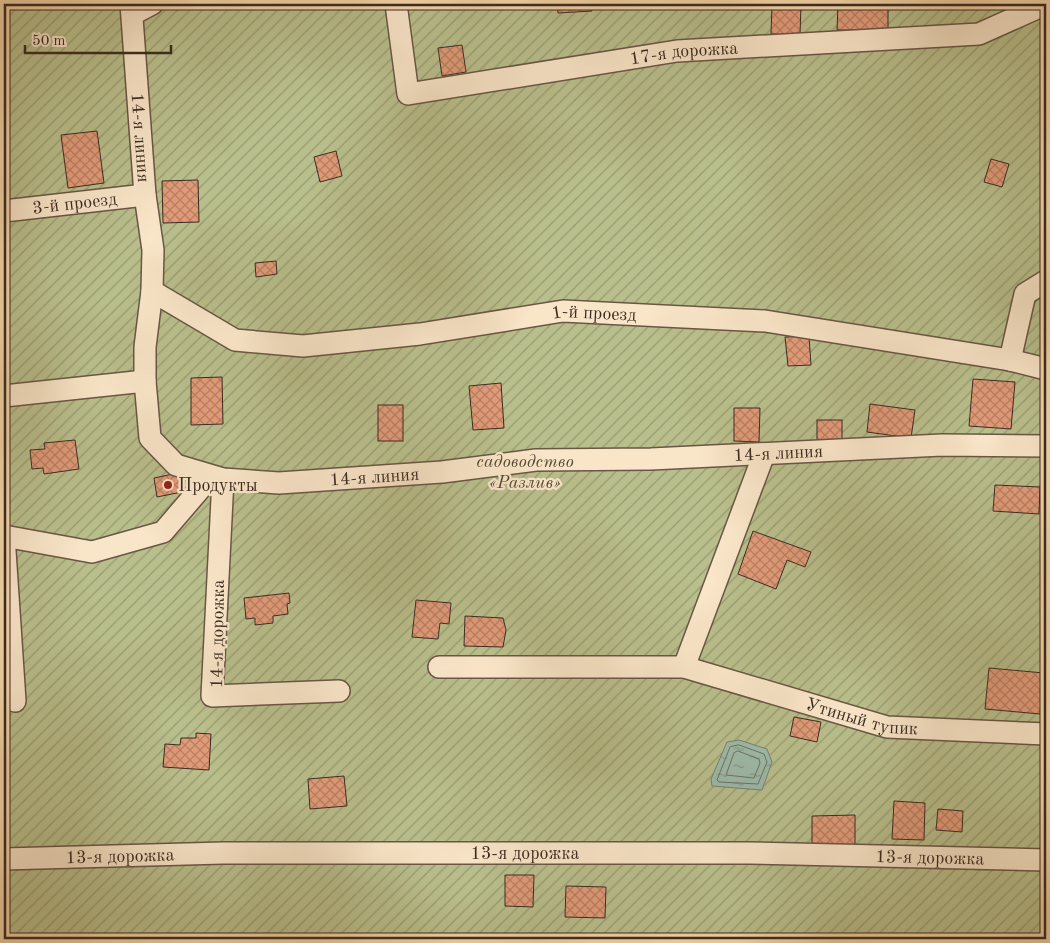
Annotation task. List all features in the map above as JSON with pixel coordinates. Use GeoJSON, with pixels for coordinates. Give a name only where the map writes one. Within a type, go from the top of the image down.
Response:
{"type":"FeatureCollection","features":[{"type":"Feature","properties":{"kind":"street"},"geometry":{"type":"LineString","coordinates":[[132,9],[152,4]]}},
{"type":"Feature","properties":{"kind":"street","name":"17-я дорожка"},"geometry":{"type":"LineString","coordinates":[[396,4],[408,94],[677,52],[979,34],[1046,4]]}},
{"type":"Feature","properties":{"kind":"street","name":"14-я линия"},"geometry":{"type":"LineString","coordinates":[[132,9],[145,195],[153,250],[152,291],[145,347],[145,381],[150,438],[176,465],[217,478],[279,483],[442,472],[536,460],[651,459],[942,445],[1046,446]]}},
{"type":"Feature","properties":{"kind":"street","name":"3-й проезд"},"geometry":{"type":"LineString","coordinates":[[4,211],[145,195]]}},
{"type":"Feature","properties":{"kind":"street"},"geometry":{"type":"LineString","coordinates":[[1010,360],[1025,294],[1046,281]]}},
{"type":"Feature","properties":{"kind":"street","name":"1-й проезд"},"geometry":{"type":"LineString","coordinates":[[152,291],[235,340],[303,346],[420,334],[563,311],[765,322],[1010,360],[1046,369]]}},
{"type":"Feature","properties":{"kind":"street"},"geometry":{"type":"LineString","coordinates":[[4,396],[145,381]]}},
{"type":"Feature","properties":{"kind":"street"},"geometry":{"type":"LineString","coordinates":[[684,667],[764,454]]}},
{"type":"Feature","properties":{"kind":"street"},"geometry":{"type":"LineString","coordinates":[[15,701],[4,536],[92,552],[162,532],[217,478]]}},
{"type":"Feature","properties":{"kind":"street","name":"14-я дорожка"},"geometry":{"type":"LineString","coordinates":[[217,478],[212,696],[339,691]]}},
{"type":"Feature","properties":{"kind":"street","name":"Утиный тупик"},"geometry":{"type":"LineString","coordinates":[[439,667],[684,667],[887,727],[1046,734]]}},
{"type":"Feature","properties":{"kind":"street","name":"13-я дорожка"},"geometry":{"type":"LineString","coordinates":[[4,859],[223,853],[303,853],[749,854],[1046,860]]}},
{"type":"Feature","properties":{"kind":"green space","name":"садоводство «Разлив»"},"geometry":{"type":"Polygon","coordinates":[[[4,4],[1046,4],[1046,939],[4,939],[4,4]]]}},
{"type":"Feature","properties":{"kind":"water"},"geometry":{"type":"Polygon","coordinates":[[[739,740],[767,749],[772,762],[762,790],[712,786],[711,779],[727,742],[739,740]]]}},
{"type":"Feature","properties":{"kind":"building"},"geometry":{"type":"Polygon","coordinates":[[[557,4],[591,4],[592,11],[558,13],[557,4]]]}},
{"type":"Feature","properties":{"kind":"building"},"geometry":{"type":"Polygon","coordinates":[[[772,4],[801,4],[800,35],[771,34],[772,4]]]}},
{"type":"Feature","properties":{"kind":"building"},"geometry":{"type":"Polygon","coordinates":[[[838,4],[888,4],[888,31],[837,30],[838,4]]]}},
{"type":"Feature","properties":{"kind":"building"},"geometry":{"type":"Polygon","coordinates":[[[462,45],[466,72],[442,76],[438,48],[462,45]]]}},
{"type":"Feature","properties":{"kind":"building"},"geometry":{"type":"Polygon","coordinates":[[[97,131],[104,183],[68,188],[61,135],[97,131]]]}},
{"type":"Feature","properties":{"kind":"building"},"geometry":{"type":"Polygon","coordinates":[[[336,151],[342,176],[320,182],[314,157],[336,151]]]}},
{"type":"Feature","properties":{"kind":"building"},"geometry":{"type":"Polygon","coordinates":[[[991,159],[1009,164],[1002,187],[984,182],[991,159]]]}},
{"type":"Feature","properties":{"kind":"building"},"geometry":{"type":"Polygon","coordinates":[[[198,180],[199,222],[163,223],[162,181],[198,180]]]}},
{"type":"Feature","properties":{"kind":"building"},"geometry":{"type":"Polygon","coordinates":[[[276,261],[277,274],[256,277],[255,263],[276,261]]]}},
{"type":"Feature","properties":{"kind":"building"},"geometry":{"type":"Polygon","coordinates":[[[809,336],[811,365],[788,366],[785,337],[809,336]]]}},
{"type":"Feature","properties":{"kind":"building"},"geometry":{"type":"Polygon","coordinates":[[[222,377],[223,424],[191,425],[191,378],[222,377]]]}},
{"type":"Feature","properties":{"kind":"building"},"geometry":{"type":"Polygon","coordinates":[[[973,379],[1015,382],[1011,429],[969,426],[973,379]]]}},
{"type":"Feature","properties":{"kind":"building"},"geometry":{"type":"Polygon","coordinates":[[[501,383],[504,428],[473,430],[469,386],[501,383]]]}},
{"type":"Feature","properties":{"kind":"building"},"geometry":{"type":"Polygon","coordinates":[[[870,404],[915,410],[911,438],[867,432],[870,404]]]}},
{"type":"Feature","properties":{"kind":"building"},"geometry":{"type":"Polygon","coordinates":[[[378,405],[403,405],[403,441],[378,441],[378,405]]]}},
{"type":"Feature","properties":{"kind":"building"},"geometry":{"type":"Polygon","coordinates":[[[734,408],[760,408],[759,442],[734,441],[734,408]]]}},
{"type":"Feature","properties":{"kind":"building"},"geometry":{"type":"Polygon","coordinates":[[[817,420],[842,420],[842,441],[817,441],[817,420]]]}},
{"type":"Feature","properties":{"kind":"building"},"geometry":{"type":"Polygon","coordinates":[[[75,440],[79,469],[44,474],[43,468],[32,469],[30,450],[45,449],[44,443],[75,440]]]}},
{"type":"Feature","properties":{"kind":"building","name":"Продукты"},"geometry":{"type":"Polygon","coordinates":[[[178,473],[182,492],[157,497],[154,478],[178,473]]]}},
{"type":"Feature","properties":{"kind":"building"},"geometry":{"type":"Polygon","coordinates":[[[995,485],[1040,487],[1039,514],[993,511],[995,485]]]}},
{"type":"Feature","properties":{"kind":"building"},"geometry":{"type":"Polygon","coordinates":[[[753,531],[811,552],[805,567],[787,560],[776,589],[738,574],[753,531]]]}},
{"type":"Feature","properties":{"kind":"building"},"geometry":{"type":"Polygon","coordinates":[[[289,593],[288,614],[273,616],[273,623],[255,625],[255,618],[246,619],[244,598],[289,593]]]}},
{"type":"Feature","properties":{"kind":"building"},"geometry":{"type":"Polygon","coordinates":[[[416,600],[451,603],[449,624],[440,623],[438,639],[412,637],[416,600]]]}},
{"type":"Feature","properties":{"kind":"building"},"geometry":{"type":"Polygon","coordinates":[[[465,616],[503,618],[506,630],[503,647],[464,646],[465,616]]]}},
{"type":"Feature","properties":{"kind":"building"},"geometry":{"type":"Polygon","coordinates":[[[989,668],[1044,673],[1040,714],[985,709],[989,668]]]}},
{"type":"Feature","properties":{"kind":"building"},"geometry":{"type":"Polygon","coordinates":[[[794,717],[821,722],[817,742],[790,736],[794,717]]]}},
{"type":"Feature","properties":{"kind":"building"},"geometry":{"type":"Polygon","coordinates":[[[196,733],[211,734],[209,770],[163,767],[165,744],[180,745],[181,738],[196,738],[196,733]]]}},
{"type":"Feature","properties":{"kind":"building"},"geometry":{"type":"Polygon","coordinates":[[[344,776],[347,806],[310,809],[308,779],[344,776]]]}},
{"type":"Feature","properties":{"kind":"building"},"geometry":{"type":"Polygon","coordinates":[[[894,801],[925,803],[924,840],[892,839],[894,801]]]}},
{"type":"Feature","properties":{"kind":"building"},"geometry":{"type":"Polygon","coordinates":[[[938,809],[963,811],[962,832],[936,830],[938,809]]]}},
{"type":"Feature","properties":{"kind":"building"},"geometry":{"type":"Polygon","coordinates":[[[855,815],[855,847],[812,847],[812,816],[855,815]]]}},
{"type":"Feature","properties":{"kind":"building"},"geometry":{"type":"Polygon","coordinates":[[[505,875],[534,875],[533,907],[505,906],[505,875]]]}},
{"type":"Feature","properties":{"kind":"building"},"geometry":{"type":"Polygon","coordinates":[[[566,886],[606,887],[605,918],[565,917],[566,886]]]}},
{"type":"Feature","properties":{"kind":"place","name":"Продукты"},"geometry":{"type":"Point","coordinates":[168,485]}}]}
